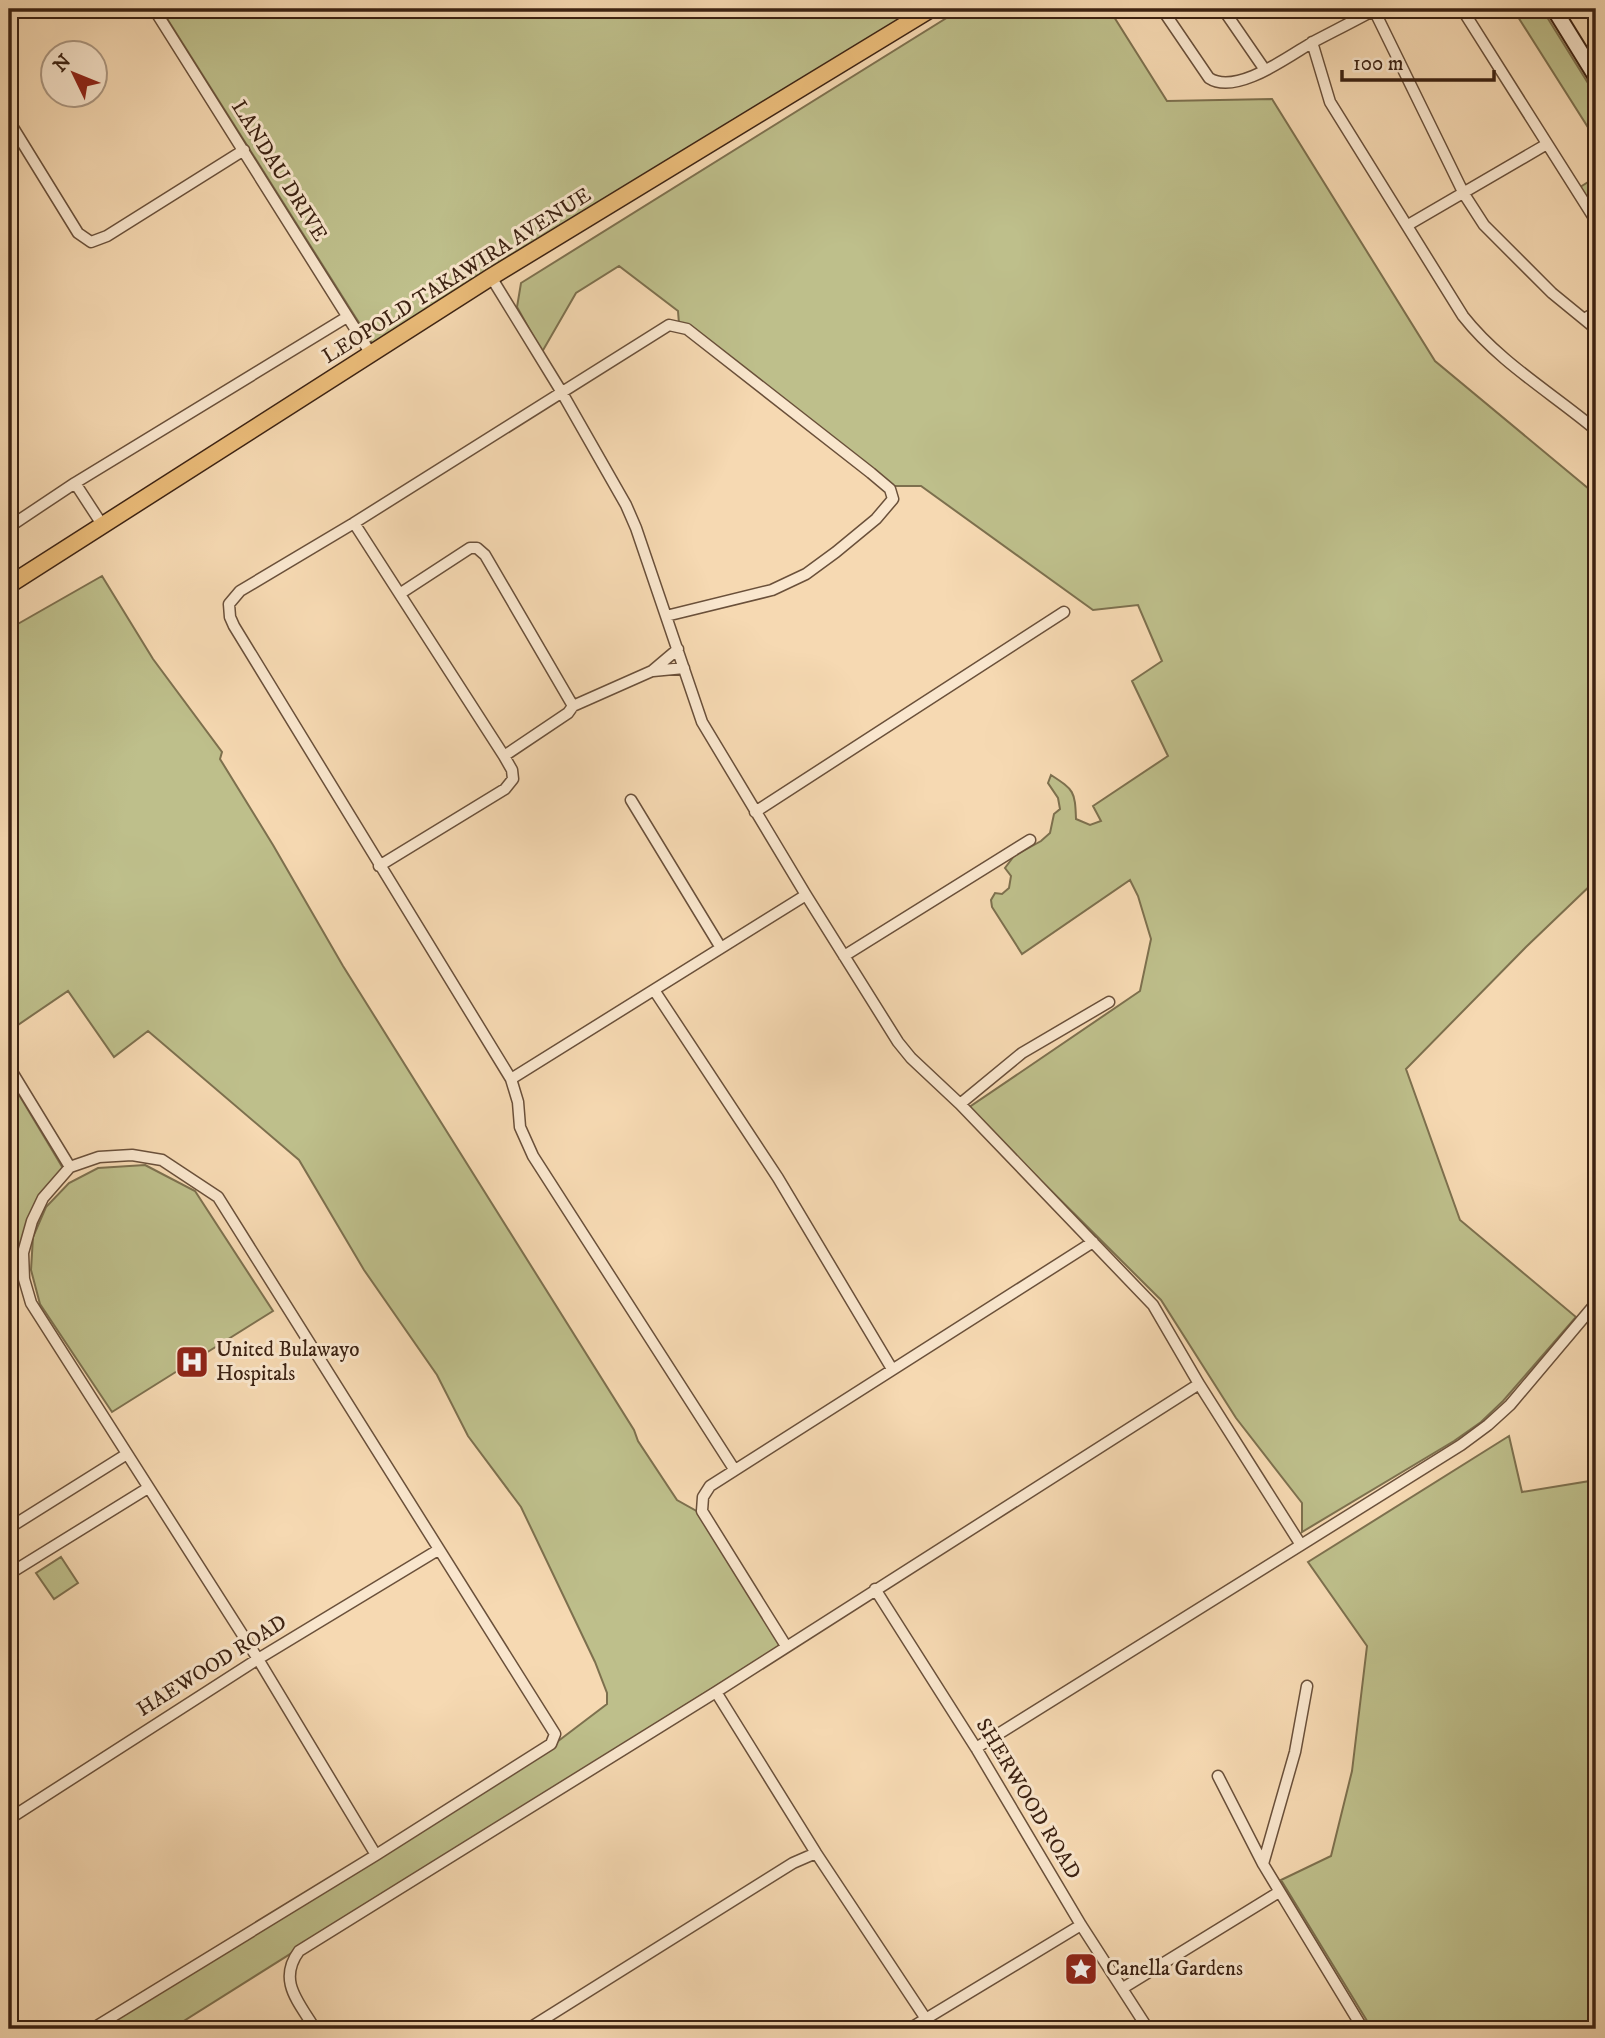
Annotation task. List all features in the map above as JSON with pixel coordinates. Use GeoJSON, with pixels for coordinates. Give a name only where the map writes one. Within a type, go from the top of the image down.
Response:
{"type":"FeatureCollection","features":[{"type":"Feature","properties":{"kind":"highway","name":"LEOPOLD TAKAWIRA AVENUE"},"geometry":{"type":"LineString","coordinates":[[9,585],[491,277],[931,9]]}},
{"type":"Feature","properties":{"kind":"main road"},"geometry":{"type":"LineString","coordinates":[[1554,9],[1596,77]]}},
{"type":"Feature","properties":{"kind":"street","name":"LANDAU DRIVE"},"geometry":{"type":"LineString","coordinates":[[154,9],[371,354]]}},
{"type":"Feature","properties":{"kind":"street"},"geometry":{"type":"LineString","coordinates":[[1162,9],[1196,62],[1211,80],[1233,82],[1265,70],[1375,9],[1464,194],[1484,225],[1552,293],[1596,329]]}},
{"type":"Feature","properties":{"kind":"street"},"geometry":{"type":"LineString","coordinates":[[1223,9],[1265,70]]}},
{"type":"Feature","properties":{"kind":"street"},"geometry":{"type":"LineString","coordinates":[[1462,9],[1596,221]]}},
{"type":"Feature","properties":{"kind":"street"},"geometry":{"type":"LineString","coordinates":[[1312,42],[1330,102],[1463,316],[1476,332],[1524,375],[1596,430]]}},
{"type":"Feature","properties":{"kind":"street"},"geometry":{"type":"LineString","coordinates":[[9,121],[78,233],[91,242],[107,236],[244,150]]}},
{"type":"Feature","properties":{"kind":"street"},"geometry":{"type":"LineString","coordinates":[[1408,225],[1547,144]]}},
{"type":"Feature","properties":{"kind":"street"},"geometry":{"type":"LineString","coordinates":[[491,277],[561,391],[626,505],[702,722],[903,1049],[960,1104],[1153,1305],[1199,1384],[1301,1545]]}},
{"type":"Feature","properties":{"kind":"street"},"geometry":{"type":"LineString","coordinates":[[1584,319],[1596,312]]}},
{"type":"Feature","properties":{"kind":"street"},"geometry":{"type":"LineString","coordinates":[[9,510],[13,525],[75,483],[347,317]]}},
{"type":"Feature","properties":{"kind":"street"},"geometry":{"type":"LineString","coordinates":[[666,616],[772,590],[806,574],[876,519],[892,502],[892,494],[871,473],[680,326],[669,325],[354,523],[240,591],[229,604],[230,617],[511,1079],[518,1102],[520,1127],[533,1156],[734,1469]]}},
{"type":"Feature","properties":{"kind":"street"},"geometry":{"type":"LineString","coordinates":[[75,483],[103,526]]}},
{"type":"Feature","properties":{"kind":"street"},"geometry":{"type":"LineString","coordinates":[[354,523],[504,756],[513,779],[505,789],[379,866]]}},
{"type":"Feature","properties":{"kind":"street"},"geometry":{"type":"LineString","coordinates":[[401,593],[470,548],[477,548],[485,555],[573,706]]}},
{"type":"Feature","properties":{"kind":"street"},"geometry":{"type":"LineString","coordinates":[[755,812],[1064,612]]}},
{"type":"Feature","properties":{"kind":"street"},"geometry":{"type":"LineString","coordinates":[[504,756],[568,713],[573,706],[652,671],[678,649]]}},
{"type":"Feature","properties":{"kind":"street"},"geometry":{"type":"LineString","coordinates":[[652,671],[684,668]]}},
{"type":"Feature","properties":{"kind":"street"},"geometry":{"type":"LineString","coordinates":[[631,800],[721,948]]}},
{"type":"Feature","properties":{"kind":"street"},"geometry":{"type":"LineString","coordinates":[[844,956],[1030,839]]}},
{"type":"Feature","properties":{"kind":"street"},"geometry":{"type":"LineString","coordinates":[[511,1079],[806,895]]}},
{"type":"Feature","properties":{"kind":"street"},"geometry":{"type":"LineString","coordinates":[[654,990],[778,1178],[892,1369]]}},
{"type":"Feature","properties":{"kind":"street"},"geometry":{"type":"LineString","coordinates":[[960,1104],[1022,1053],[1109,1002]]}},
{"type":"Feature","properties":{"kind":"street"},"geometry":{"type":"LineString","coordinates":[[9,1067],[70,1167]]}},
{"type":"Feature","properties":{"kind":"street"},"geometry":{"type":"LineString","coordinates":[[92,2029],[376,1855],[551,1744],[554,1739],[552,1728],[218,1197],[162,1160],[132,1155],[99,1157],[70,1167],[43,1198],[32,1221],[23,1253],[24,1279],[31,1303],[258,1659],[376,1855]]}},
{"type":"Feature","properties":{"kind":"street"},"geometry":{"type":"LineString","coordinates":[[786,1646],[702,1511],[703,1497],[710,1486],[1093,1242]]}},
{"type":"Feature","properties":{"kind":"street"},"geometry":{"type":"LineString","coordinates":[[976,1748],[1461,1445],[1510,1405],[1596,1303]]}},
{"type":"Feature","properties":{"kind":"street"},"geometry":{"type":"LineString","coordinates":[[315,2029],[289,1985],[291,1963],[299,1951],[716,1692],[1199,1384]]}},
{"type":"Feature","properties":{"kind":"street"},"geometry":{"type":"LineString","coordinates":[[9,1528],[127,1454]]}},
{"type":"Feature","properties":{"kind":"street"},"geometry":{"type":"LineString","coordinates":[[9,1574],[148,1488]]}},
{"type":"Feature","properties":{"kind":"street","name":"HAEWOOD ROAD"},"geometry":{"type":"LineString","coordinates":[[9,1819],[258,1659],[438,1550]]}},
{"type":"Feature","properties":{"kind":"street","name":"SHERWOOD ROAD"},"geometry":{"type":"LineString","coordinates":[[875,1589],[976,1748],[1081,1925],[1148,2029]]}},
{"type":"Feature","properties":{"kind":"street"},"geometry":{"type":"LineString","coordinates":[[1262,1864],[1295,1752],[1307,1686]]}},
{"type":"Feature","properties":{"kind":"street"},"geometry":{"type":"LineString","coordinates":[[716,1692],[816,1853],[926,2019]]}},
{"type":"Feature","properties":{"kind":"street"},"geometry":{"type":"LineString","coordinates":[[1218,1776],[1262,1864],[1363,2029]]}},
{"type":"Feature","properties":{"kind":"street"},"geometry":{"type":"LineString","coordinates":[[528,2029],[793,1863],[816,1853]]}},
{"type":"Feature","properties":{"kind":"street"},"geometry":{"type":"LineString","coordinates":[[1122,1988],[1279,1892]]}},
{"type":"Feature","properties":{"kind":"street"},"geometry":{"type":"LineString","coordinates":[[909,2029],[1081,1925]]}},
{"type":"Feature","properties":{"kind":"green space"},"geometry":{"type":"Polygon","coordinates":[[[161,9],[916,9],[373,345],[161,9]]]}},
{"type":"Feature","properties":{"kind":"green space"},"geometry":{"type":"Polygon","coordinates":[[[961,9],[1109,9],[1167,101],[1272,99],[1435,361],[1589,489],[1596,485],[1596,880],[1406,1069],[1460,1220],[1576,1317],[1503,1401],[1481,1422],[1302,1532],[1302,1503],[1236,1418],[1161,1300],[968,1108],[1140,991],[1151,939],[1138,896],[1130,880],[1022,954],[992,907],[991,900],[995,893],[1002,894],[1009,888],[1011,876],[1005,868],[1014,856],[1050,833],[1054,814],[1060,809],[1058,798],[1048,783],[1051,775],[1072,792],[1076,819],[1090,825],[1101,821],[1093,806],[1168,756],[1132,681],[1162,661],[1138,605],[1093,610],[921,486],[893,486],[679,324],[678,311],[619,266],[576,293],[542,352],[517,307],[521,283],[961,9]]]}},
{"type":"Feature","properties":{"kind":"green space"},"geometry":{"type":"Polygon","coordinates":[[[1513,9],[1542,9],[1596,96],[1596,140],[1513,9]]]}},
{"type":"Feature","properties":{"kind":"green space"},"geometry":{"type":"Polygon","coordinates":[[[1596,177],[1596,218],[1577,189],[1596,177]]]}},
{"type":"Feature","properties":{"kind":"green space"},"geometry":{"type":"Polygon","coordinates":[[[102,576],[153,659],[222,752],[220,759],[343,966],[634,1430],[638,1441],[677,1500],[700,1513],[781,1645],[171,2029],[98,2029],[553,1745],[607,1704],[607,1693],[595,1662],[521,1507],[468,1436],[437,1375],[364,1270],[299,1160],[148,1031],[114,1057],[68,991],[9,1031],[9,629],[102,576]]]}},
{"type":"Feature","properties":{"kind":"green space"},"geometry":{"type":"Polygon","coordinates":[[[9,1078],[64,1170],[41,1196],[21,1277],[9,1264],[9,1078]]]}},
{"type":"Feature","properties":{"kind":"green space"},"geometry":{"type":"Polygon","coordinates":[[[145,1165],[195,1191],[273,1311],[112,1412],[40,1304],[31,1270],[33,1237],[46,1207],[69,1183],[98,1168],[145,1165]]]}},
{"type":"Feature","properties":{"kind":"green space"},"geometry":{"type":"Polygon","coordinates":[[[1509,1436],[1522,1492],[1596,1480],[1596,2029],[1372,2029],[1281,1880],[1331,1856],[1352,1771],[1367,1646],[1308,1562],[1509,1436]]]}},
{"type":"Feature","properties":{"kind":"green space"},"geometry":{"type":"Polygon","coordinates":[[[61,1557],[78,1583],[54,1599],[36,1573],[61,1557]]]}},
{"type":"Feature","properties":{"kind":"place","name":"United Bulawayo Hospitals"},"geometry":{"type":"Point","coordinates":[192,1362]}},
{"type":"Feature","properties":{"kind":"place","name":"Canella Gardens"},"geometry":{"type":"Point","coordinates":[1081,1969]}}]}
